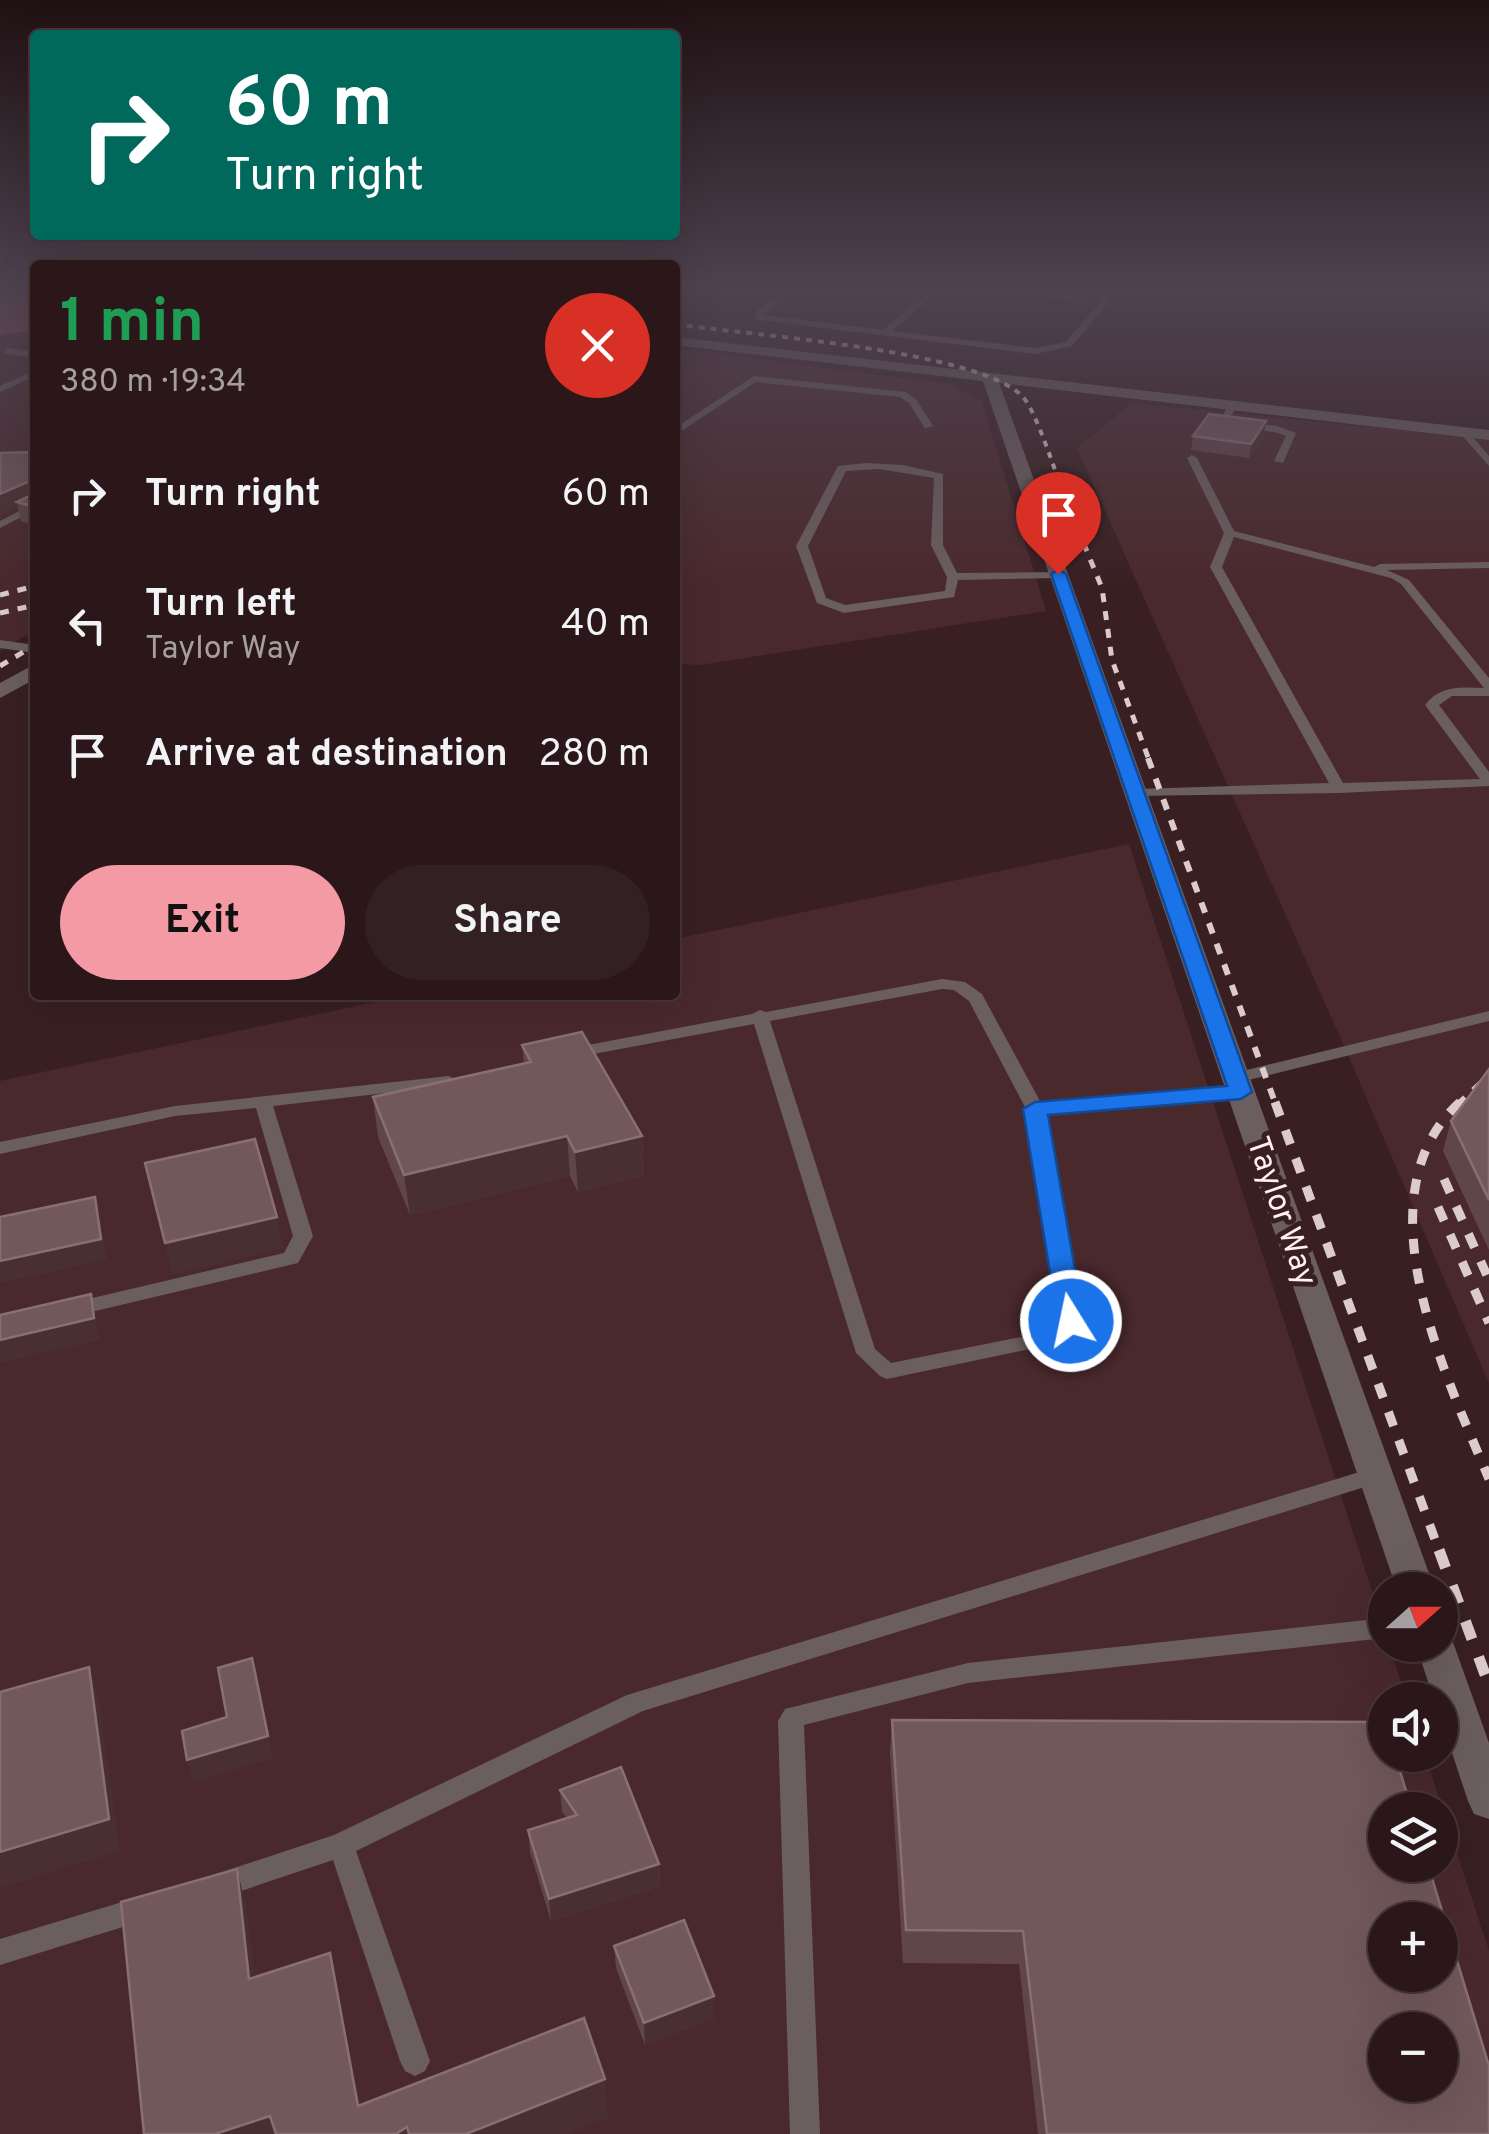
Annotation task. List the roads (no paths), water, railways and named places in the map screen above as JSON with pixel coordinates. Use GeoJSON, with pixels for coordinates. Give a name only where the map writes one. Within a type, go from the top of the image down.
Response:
{"type":"FeatureCollection","features":[{"type":"Feature","properties":{"kind":"street","name":"Taylor Way"},"geometry":{"type":"LineString","coordinates":[[994,390],[1410,1572]]}},
{"type":"Feature","properties":{"kind":"street"},"geometry":{"type":"LineString","coordinates":[[1093,390],[1489,434]]}},
{"type":"Feature","properties":{"kind":"street"},"geometry":{"type":"LineString","coordinates":[[0,692],[30,673]]}},
{"type":"Feature","properties":{"kind":"street"},"geometry":{"type":"LineString","coordinates":[[1441,1662],[1489,1801]]}},
{"type":"Feature","properties":{"kind":"lane"},"geometry":{"type":"LineString","coordinates":[[680,427],[738,390]]}},
{"type":"Feature","properties":{"kind":"lane"},"geometry":{"type":"LineString","coordinates":[[859,390],[903,394],[914,401],[928,426]]}},
{"type":"Feature","properties":{"kind":"lane"},"geometry":{"type":"LineString","coordinates":[[1234,404],[1222,423],[1277,429],[1292,435],[1279,461]]}},
{"type":"Feature","properties":{"kind":"lane"},"geometry":{"type":"LineString","coordinates":[[1463,432],[1489,462]]}},
{"type":"Feature","properties":{"kind":"lane"},"geometry":{"type":"LineString","coordinates":[[1192,458],[1230,534],[1363,567],[1406,582],[1489,689]]}},
{"type":"Feature","properties":{"kind":"lane"},"geometry":{"type":"LineString","coordinates":[[872,464],[939,476],[937,545],[953,577],[950,594],[844,609],[821,600],[802,546],[842,468],[872,464]]}},
{"type":"Feature","properties":{"kind":"lane"},"geometry":{"type":"LineString","coordinates":[[0,525],[30,509]]}},
{"type":"Feature","properties":{"kind":"lane"},"geometry":{"type":"LineString","coordinates":[[1230,534],[1216,567],[1339,789]]}},
{"type":"Feature","properties":{"kind":"lane"},"geometry":{"type":"LineString","coordinates":[[1363,567],[1489,565]]}},
{"type":"Feature","properties":{"kind":"lane"},"geometry":{"type":"LineString","coordinates":[[953,577],[1058,574]]}},
{"type":"Feature","properties":{"kind":"lane"},"geometry":{"type":"LineString","coordinates":[[0,644],[30,648]]}},
{"type":"Feature","properties":{"kind":"lane"},"geometry":{"type":"LineString","coordinates":[[1136,793],[1485,788],[1489,782],[1432,706],[1436,698],[1446,693],[1489,689]]}},
{"type":"Feature","properties":{"kind":"lane"},"geometry":{"type":"LineString","coordinates":[[553,1058],[760,1016],[942,984],[959,986],[976,998],[1035,1109],[1071,1321],[1052,1338],[887,1370],[866,1354],[760,1016]]}},
{"type":"Feature","properties":{"kind":"lane"},"geometry":{"type":"LineString","coordinates":[[1035,1109],[1238,1085],[1489,1016]]}},
{"type":"Feature","properties":{"kind":"lane"},"geometry":{"type":"LineString","coordinates":[[0,1148],[175,1111],[437,1084],[476,1075]]}},
{"type":"Feature","properties":{"kind":"lane"},"geometry":{"type":"LineString","coordinates":[[58,1312],[291,1258],[303,1236],[263,1102]]}},
{"type":"Feature","properties":{"kind":"lane"},"geometry":{"type":"LineString","coordinates":[[0,1952],[340,1846],[636,1703],[1376,1475]]}},
{"type":"Feature","properties":{"kind":"lane"},"geometry":{"type":"LineString","coordinates":[[805,2134],[791,1721],[794,1717],[968,1673],[1368,1630]]}},
{"type":"Feature","properties":{"kind":"lane"},"geometry":{"type":"LineString","coordinates":[[340,1846],[415,2061]]}},
{"type":"Feature","properties":{"kind":"railway"},"geometry":{"type":"LineString","coordinates":[[1012,390],[1028,404],[1064,495]]}},
{"type":"Feature","properties":{"kind":"railway"},"geometry":{"type":"LineString","coordinates":[[1063,493],[1102,588],[1112,660],[1149,760]]}},
{"type":"Feature","properties":{"kind":"railway"},"geometry":{"type":"LineString","coordinates":[[0,595],[30,587]]}},
{"type":"Feature","properties":{"kind":"railway"},"geometry":{"type":"LineString","coordinates":[[0,613],[30,606]]}},
{"type":"Feature","properties":{"kind":"railway"},"geometry":{"type":"LineString","coordinates":[[0,666],[30,648]]}},
{"type":"Feature","properties":{"kind":"railway"},"geometry":{"type":"LineString","coordinates":[[1148,758],[1276,1105]]}},
{"type":"Feature","properties":{"kind":"railway"},"geometry":{"type":"LineString","coordinates":[[1459,1103],[1489,1076]]}},
{"type":"Feature","properties":{"kind":"railway"},"geometry":{"type":"LineString","coordinates":[[1275,1102],[1440,1553]]}},
{"type":"Feature","properties":{"kind":"railway"},"geometry":{"type":"LineString","coordinates":[[1459,1103],[1430,1141],[1415,1186],[1413,1235],[1420,1287],[1434,1339],[1489,1479]]}},
{"type":"Feature","properties":{"kind":"railway"},"geometry":{"type":"LineString","coordinates":[[1444,1179],[1489,1280]]}},
{"type":"Feature","properties":{"kind":"railway"},"geometry":{"type":"LineString","coordinates":[[1438,1207],[1489,1323]]}},
{"type":"Feature","properties":{"kind":"railway"},"geometry":{"type":"LineString","coordinates":[[1439,1550],[1489,1685]]}}]}
